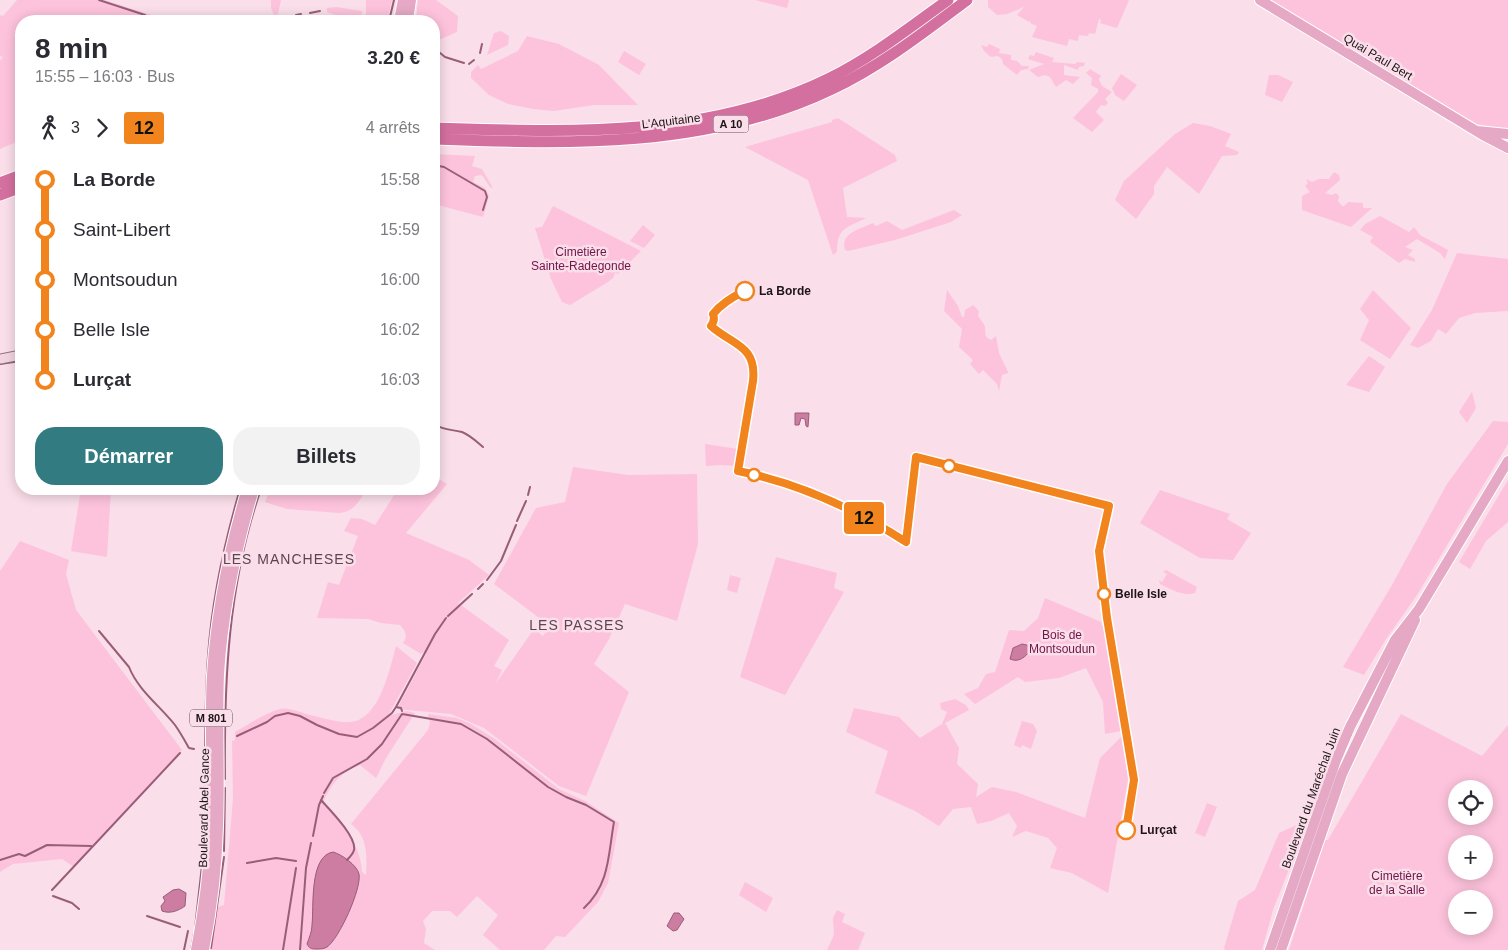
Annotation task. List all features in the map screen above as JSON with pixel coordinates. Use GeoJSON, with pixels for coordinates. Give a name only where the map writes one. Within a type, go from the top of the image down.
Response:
{"type":"FeatureCollection","features":[{"type":"Feature","properties":{"kind":"highway","name":"L'Aquitaine"},"geometry":{"type":"LineString","coordinates":[[440,140],[574,142],[641,139],[707,130],[750,120],[813,98],[853,78],[903,47],[968,0]]}},
{"type":"Feature","properties":{"kind":"highway","name":"L'Aquitaine"},"geometry":{"type":"LineString","coordinates":[[440,128],[574,131],[640,127],[683,122],[748,109],[789,96],[835,75],[885,46],[946,1]]}},
{"type":"Feature","properties":{"kind":"highway"},"geometry":{"type":"LineString","coordinates":[[0,183],[15,177]]}},
{"type":"Feature","properties":{"kind":"highway"},"geometry":{"type":"LineString","coordinates":[[0,195],[15,189]]}},
{"type":"Feature","properties":{"kind":"main road"},"geometry":{"type":"LineString","coordinates":[[400,15],[403,0]]}},
{"type":"Feature","properties":{"kind":"main road"},"geometry":{"type":"LineString","coordinates":[[409,15],[411,0]]}},
{"type":"Feature","properties":{"kind":"main road","name":"Quai Paul Bert"},"geometry":{"type":"LineString","coordinates":[[1260,0],[1479,133],[1508,148]]}},
{"type":"Feature","properties":{"kind":"main road"},"geometry":{"type":"LineString","coordinates":[[1479,133],[1508,134]]}},
{"type":"Feature","properties":{"kind":"main road","name":"Quai Paul Bert"},"geometry":{"type":"LineString","coordinates":[[1479,133],[1488,141],[1508,152]]}},
{"type":"Feature","properties":{"kind":"main road","name":"Boulevard du Maréchal Juin"},"geometry":{"type":"LineString","coordinates":[[1270,950],[1336,760],[1350,726],[1395,640],[1419,609],[1508,461]]}},
{"type":"Feature","properties":{"kind":"main road","name":"Boulevard Abel Gance"},"geometry":{"type":"LineString","coordinates":[[196,950],[204,908],[210,852],[211,694],[215,641],[226,570],[245,495]]}},
{"type":"Feature","properties":{"kind":"main road","name":"Boulevard Abel Gance"},"geometry":{"type":"LineString","coordinates":[[204,950],[211,909],[217,852],[218,711],[222,641],[233,571],[252,495]]}},
{"type":"Feature","properties":{"kind":"main road","name":"Boulevard du Maréchal Juin"},"geometry":{"type":"LineString","coordinates":[[1281,950],[1342,774],[1413,627],[1419,609]]}},
{"type":"Feature","properties":{"kind":"street"},"geometry":{"type":"LineString","coordinates":[[0,358],[15,356]]}},
{"type":"Feature","properties":{"kind":"green space"},"geometry":{"type":"Polygon","coordinates":[[[17,0],[104,0],[152,15],[15,15],[15,143],[0,149],[0,61],[3,57],[0,56],[0,15],[3,16],[17,0]]]}},
{"type":"Feature","properties":{"kind":"green space"},"geometry":{"type":"Polygon","coordinates":[[[271,0],[281,0],[278,14],[274,15],[271,8],[271,0]]]}},
{"type":"Feature","properties":{"kind":"green space"},"geometry":{"type":"Polygon","coordinates":[[[366,0],[392,0],[388,15],[366,15],[366,0]]]}},
{"type":"Feature","properties":{"kind":"green space"},"geometry":{"type":"Polygon","coordinates":[[[418,0],[436,0],[458,16],[457,32],[440,39],[440,15],[417,15],[418,0]]]}},
{"type":"Feature","properties":{"kind":"green space"},"geometry":{"type":"Polygon","coordinates":[[[755,0],[789,0],[787,8],[755,0]]]}},
{"type":"Feature","properties":{"kind":"green space"},"geometry":{"type":"Polygon","coordinates":[[[988,0],[1129,0],[1117,28],[1100,23],[1101,20],[1099,19],[1095,34],[1089,33],[1088,36],[1079,35],[1078,41],[1069,39],[1067,46],[1032,37],[1037,26],[1030,23],[1031,20],[1029,22],[1017,15],[1024,7],[1007,14],[997,15],[988,7],[988,0]]]}},
{"type":"Feature","properties":{"kind":"green space"},"geometry":{"type":"Polygon","coordinates":[[[1270,0],[1508,0],[1508,130],[1471,123],[1270,0]]]}},
{"type":"Feature","properties":{"kind":"green space"},"geometry":{"type":"Polygon","coordinates":[[[336,7],[362,11],[362,15],[335,15],[327,12],[327,8],[336,7]]]}},
{"type":"Feature","properties":{"kind":"green space"},"geometry":{"type":"Polygon","coordinates":[[[501,31],[509,36],[508,45],[487,55],[494,33],[501,31]]]}},
{"type":"Feature","properties":{"kind":"green space"},"geometry":{"type":"Polygon","coordinates":[[[527,36],[559,44],[599,65],[638,105],[594,105],[554,111],[508,104],[489,95],[471,78],[471,72],[478,65],[481,69],[518,51],[527,36]]]}},
{"type":"Feature","properties":{"kind":"green space"},"geometry":{"type":"Polygon","coordinates":[[[989,44],[1000,49],[999,53],[1011,55],[1011,60],[1017,61],[1022,66],[1029,66],[1028,69],[1021,70],[1017,75],[1003,64],[1002,59],[998,56],[991,57],[984,51],[981,45],[987,47],[989,44]]]}},
{"type":"Feature","properties":{"kind":"green space"},"geometry":{"type":"Polygon","coordinates":[[[624,51],[646,64],[639,75],[618,62],[624,51]]]}},
{"type":"Feature","properties":{"kind":"green space"},"geometry":{"type":"Polygon","coordinates":[[[1036,52],[1054,58],[1052,62],[1085,63],[1078,70],[1064,65],[1064,75],[1080,77],[1073,84],[1066,80],[1056,87],[1050,77],[1045,75],[1038,77],[1029,70],[1044,64],[1028,59],[1030,55],[1034,56],[1036,52]]]}},
{"type":"Feature","properties":{"kind":"green space"},"geometry":{"type":"Polygon","coordinates":[[[1090,69],[1101,76],[1099,79],[1102,86],[1112,92],[1105,99],[1108,103],[1105,106],[1101,105],[1096,112],[1104,120],[1092,132],[1073,118],[1098,92],[1098,89],[1091,85],[1092,78],[1086,73],[1090,69]]]}},
{"type":"Feature","properties":{"kind":"green space"},"geometry":{"type":"Polygon","coordinates":[[[1121,74],[1137,85],[1124,101],[1115,95],[1112,88],[1121,74]]]}},
{"type":"Feature","properties":{"kind":"green space"},"geometry":{"type":"Polygon","coordinates":[[[1269,75],[1278,75],[1293,82],[1282,102],[1265,95],[1269,75]]]}},
{"type":"Feature","properties":{"kind":"green space"},"geometry":{"type":"Polygon","coordinates":[[[838,118],[895,155],[897,161],[843,188],[847,217],[866,218],[844,229],[837,244],[837,252],[833,255],[808,180],[745,147],[832,122],[832,120],[838,118]]]}},
{"type":"Feature","properties":{"kind":"green space"},"geometry":{"type":"Polygon","coordinates":[[[1193,123],[1210,126],[1231,134],[1225,146],[1239,152],[1237,155],[1222,156],[1199,194],[1167,167],[1154,186],[1154,194],[1136,219],[1115,200],[1124,181],[1175,134],[1193,123]]]}},
{"type":"Feature","properties":{"kind":"green space"},"geometry":{"type":"Polygon","coordinates":[[[440,154],[475,156],[472,166],[482,169],[493,188],[490,187],[482,175],[475,176],[473,182],[485,188],[489,196],[483,217],[440,206],[440,154]]]}},
{"type":"Feature","properties":{"kind":"green space"},"geometry":{"type":"Polygon","coordinates":[[[1334,172],[1339,175],[1340,180],[1325,193],[1332,195],[1336,193],[1339,196],[1338,201],[1342,206],[1348,202],[1363,203],[1363,208],[1372,208],[1351,227],[1302,210],[1302,196],[1310,192],[1305,186],[1308,183],[1306,179],[1312,182],[1319,179],[1329,179],[1334,172]]]}},
{"type":"Feature","properties":{"kind":"green space","name":"Cimetière Sainte-Radegonde"},"geometry":{"type":"Polygon","coordinates":[[[553,206],[641,251],[618,274],[615,273],[608,282],[570,305],[562,302],[551,279],[535,228],[542,227],[553,206]]]}},
{"type":"Feature","properties":{"kind":"green space"},"geometry":{"type":"Polygon","coordinates":[[[954,210],[962,215],[951,222],[895,240],[848,251],[845,250],[845,239],[852,232],[873,223],[876,226],[887,221],[902,230],[954,210]]]}},
{"type":"Feature","properties":{"kind":"green space"},"geometry":{"type":"Polygon","coordinates":[[[1380,216],[1409,232],[1414,227],[1420,235],[1448,250],[1445,259],[1440,253],[1417,239],[1405,247],[1413,250],[1408,255],[1415,259],[1415,262],[1405,259],[1399,263],[1370,242],[1373,237],[1360,230],[1365,224],[1380,216]]]}},
{"type":"Feature","properties":{"kind":"green space"},"geometry":{"type":"Polygon","coordinates":[[[643,225],[655,235],[644,248],[630,241],[643,225]]]}},
{"type":"Feature","properties":{"kind":"green space"},"geometry":{"type":"Polygon","coordinates":[[[1457,253],[1508,259],[1508,311],[1475,313],[1459,318],[1446,334],[1438,329],[1431,341],[1418,348],[1410,345],[1432,310],[1457,253]]]}},
{"type":"Feature","properties":{"kind":"green space"},"geometry":{"type":"Polygon","coordinates":[[[947,290],[958,306],[962,317],[964,317],[965,310],[973,305],[979,311],[978,316],[984,326],[987,337],[991,340],[996,336],[999,353],[1008,372],[1002,375],[999,391],[997,384],[983,370],[979,374],[970,364],[973,360],[959,347],[962,329],[944,311],[947,290]]]}},
{"type":"Feature","properties":{"kind":"green space"},"geometry":{"type":"Polygon","coordinates":[[[1373,290],[1411,328],[1390,359],[1360,340],[1369,320],[1360,309],[1373,290]]]}},
{"type":"Feature","properties":{"kind":"green space"},"geometry":{"type":"Polygon","coordinates":[[[1369,356],[1385,367],[1369,392],[1346,385],[1369,356]]]}},
{"type":"Feature","properties":{"kind":"green space"},"geometry":{"type":"Polygon","coordinates":[[[1472,392],[1476,408],[1467,423],[1459,412],[1472,392]]]}},
{"type":"Feature","properties":{"kind":"green space"},"geometry":{"type":"Polygon","coordinates":[[[1493,421],[1508,422],[1508,444],[1417,595],[1386,639],[1364,675],[1343,667],[1392,585],[1447,484],[1493,421]]]}},
{"type":"Feature","properties":{"kind":"green space"},"geometry":{"type":"Polygon","coordinates":[[[705,444],[738,449],[735,466],[706,466],[705,444]]]}},
{"type":"Feature","properties":{"kind":"green space"},"geometry":{"type":"Polygon","coordinates":[[[573,467],[628,475],[697,474],[698,544],[677,621],[625,604],[609,639],[594,664],[629,692],[586,796],[559,786],[484,728],[451,714],[397,709],[426,654],[423,652],[421,654],[403,643],[406,634],[400,625],[381,623],[368,619],[317,618],[328,582],[339,585],[358,536],[344,531],[351,518],[362,519],[375,525],[394,495],[438,495],[406,533],[469,560],[489,575],[458,603],[509,640],[494,666],[502,670],[496,683],[534,629],[543,636],[550,626],[494,584],[536,508],[565,502],[573,467]]]}},
{"type":"Feature","properties":{"kind":"green space"},"geometry":{"type":"Polygon","coordinates":[[[440,480],[447,484],[440,492],[440,480]]]}},
{"type":"Feature","properties":{"kind":"green space"},"geometry":{"type":"Polygon","coordinates":[[[1508,480],[1508,522],[1486,541],[1470,569],[1459,562],[1508,480]]]}},
{"type":"Feature","properties":{"kind":"green space"},"geometry":{"type":"Polygon","coordinates":[[[1160,490],[1230,514],[1227,519],[1251,533],[1233,560],[1200,558],[1140,523],[1160,490]]]}},
{"type":"Feature","properties":{"kind":"green space"},"geometry":{"type":"Polygon","coordinates":[[[80,495],[111,495],[107,557],[71,551],[80,495]]]}},
{"type":"Feature","properties":{"kind":"green space"},"geometry":{"type":"Polygon","coordinates":[[[268,495],[363,495],[353,508],[339,513],[287,509],[265,502],[268,495]]]}},
{"type":"Feature","properties":{"kind":"green space"},"geometry":{"type":"Polygon","coordinates":[[[20,541],[69,560],[66,574],[76,610],[182,750],[74,867],[62,859],[13,864],[0,872],[0,571],[20,541]]]}},
{"type":"Feature","properties":{"kind":"green space"},"geometry":{"type":"Polygon","coordinates":[[[776,557],[837,573],[834,588],[844,592],[785,695],[740,677],[776,557]]]}},
{"type":"Feature","properties":{"kind":"green space"},"geometry":{"type":"Polygon","coordinates":[[[1166,570],[1197,587],[1195,593],[1182,593],[1160,584],[1159,580],[1162,582],[1167,574],[1163,572],[1166,570]]]}},
{"type":"Feature","properties":{"kind":"green space"},"geometry":{"type":"Polygon","coordinates":[[[730,575],[741,578],[737,593],[727,590],[730,575]]]}},
{"type":"Feature","properties":{"kind":"green space","name":"Bois de Montsoudun"},"geometry":{"type":"Polygon","coordinates":[[[1045,598],[1101,622],[1108,639],[1121,731],[1105,734],[1103,702],[1086,668],[1059,678],[1025,682],[1018,677],[975,704],[964,694],[978,688],[986,674],[995,672],[1009,630],[1024,631],[1038,618],[1045,598]]]}},
{"type":"Feature","properties":{"kind":"green space"},"geometry":{"type":"Polygon","coordinates":[[[396,646],[417,663],[388,716],[406,711],[415,713],[386,758],[376,778],[360,765],[337,779],[323,803],[349,834],[358,852],[362,872],[366,875],[365,847],[361,834],[351,824],[428,730],[430,723],[428,714],[457,718],[471,724],[495,739],[559,789],[585,801],[619,823],[608,883],[598,902],[565,937],[556,936],[544,950],[500,950],[483,935],[498,915],[477,896],[457,917],[450,911],[432,911],[423,921],[426,929],[424,943],[435,950],[209,950],[217,907],[224,905],[233,799],[232,741],[235,740],[235,732],[268,713],[280,709],[290,709],[341,722],[361,719],[369,712],[382,691],[396,646]]]}},
{"type":"Feature","properties":{"kind":"green space"},"geometry":{"type":"Polygon","coordinates":[[[955,699],[966,705],[969,710],[945,723],[959,748],[957,764],[978,784],[976,797],[992,787],[1016,792],[1085,818],[1100,758],[1122,736],[1128,779],[1108,893],[1072,873],[1050,868],[1057,848],[1048,838],[1026,831],[1012,837],[1017,826],[1009,813],[991,821],[977,824],[971,807],[953,809],[939,826],[915,811],[875,793],[888,751],[846,732],[854,708],[899,717],[920,738],[942,724],[947,712],[941,709],[940,703],[955,699]]]}},
{"type":"Feature","properties":{"kind":"green space","name":"Cimetière de la Salle"},"geometry":{"type":"Polygon","coordinates":[[[1401,714],[1482,756],[1508,725],[1508,950],[1289,950],[1325,840],[1328,840],[1401,714]]]}},
{"type":"Feature","properties":{"kind":"green space"},"geometry":{"type":"Polygon","coordinates":[[[1022,721],[1033,724],[1037,731],[1031,749],[1022,745],[1021,748],[1014,745],[1022,721]]]}},
{"type":"Feature","properties":{"kind":"green space"},"geometry":{"type":"Polygon","coordinates":[[[1207,803],[1217,807],[1205,837],[1195,833],[1207,803]]]}},
{"type":"Feature","properties":{"kind":"green space"},"geometry":{"type":"Polygon","coordinates":[[[1299,824],[1306,826],[1273,910],[1262,950],[1225,950],[1238,901],[1255,890],[1279,833],[1299,824]]]}},
{"type":"Feature","properties":{"kind":"green space"},"geometry":{"type":"Polygon","coordinates":[[[745,882],[773,898],[766,912],[739,895],[745,882]]]}},
{"type":"Feature","properties":{"kind":"green space"},"geometry":{"type":"Polygon","coordinates":[[[837,910],[845,914],[842,922],[865,933],[858,950],[827,950],[834,935],[833,918],[837,910]]]}},
{"type":"Feature","properties":{"kind":"shaded area"},"geometry":{"type":"Polygon","coordinates":[[[795,413],[809,413],[808,427],[806,426],[805,419],[801,418],[799,425],[795,425],[795,413]]]}},
{"type":"Feature","properties":{"kind":"shaded area"},"geometry":{"type":"Polygon","coordinates":[[[1022,644],[1031,646],[1031,650],[1019,660],[1010,659],[1013,648],[1022,644]]]}},
{"type":"Feature","properties":{"kind":"shaded area"},"geometry":{"type":"Polygon","coordinates":[[[333,852],[344,857],[355,867],[359,874],[359,881],[349,913],[332,942],[322,949],[313,949],[307,944],[312,928],[316,872],[325,856],[333,852]]]}},
{"type":"Feature","properties":{"kind":"shaded area"},"geometry":{"type":"Polygon","coordinates":[[[179,889],[186,893],[185,906],[174,912],[162,911],[161,906],[165,901],[163,897],[173,890],[179,889]]]}},
{"type":"Feature","properties":{"kind":"shaded area"},"geometry":{"type":"Polygon","coordinates":[[[674,913],[679,913],[684,919],[677,930],[673,931],[667,926],[674,913]]]}},
{"type":"Feature","properties":{"kind":"waterway"},"geometry":{"type":"LineString","coordinates":[[99,0],[145,15]]}},
{"type":"Feature","properties":{"kind":"waterway"},"geometry":{"type":"LineString","coordinates":[[390,15],[394,0]]}},
{"type":"Feature","properties":{"kind":"waterway"},"geometry":{"type":"LineString","coordinates":[[310,13],[320,11]]}},
{"type":"Feature","properties":{"kind":"waterway"},"geometry":{"type":"LineString","coordinates":[[296,15],[301,14]]}},
{"type":"Feature","properties":{"kind":"waterway"},"geometry":{"type":"LineString","coordinates":[[480,53],[482,44]]}},
{"type":"Feature","properties":{"kind":"waterway"},"geometry":{"type":"LineString","coordinates":[[440,53],[445,57],[464,63]]}},
{"type":"Feature","properties":{"kind":"waterway"},"geometry":{"type":"LineString","coordinates":[[469,64],[474,60]]}},
{"type":"Feature","properties":{"kind":"waterway"},"geometry":{"type":"LineString","coordinates":[[440,166],[485,191],[487,197],[483,210]]}},
{"type":"Feature","properties":{"kind":"waterway"},"geometry":{"type":"LineString","coordinates":[[0,364],[15,362]]}},
{"type":"Feature","properties":{"kind":"waterway"},"geometry":{"type":"LineString","coordinates":[[440,427],[465,433],[483,447]]}},
{"type":"Feature","properties":{"kind":"waterway"},"geometry":{"type":"LineString","coordinates":[[528,495],[530,487]]}},
{"type":"Feature","properties":{"kind":"waterway"},"geometry":{"type":"LineString","coordinates":[[204,850],[206,705],[212,614],[219,572],[238,495]]}},
{"type":"Feature","properties":{"kind":"waterway"},"geometry":{"type":"LineString","coordinates":[[225,779],[227,669],[230,632],[241,560],[259,495]]}},
{"type":"Feature","properties":{"kind":"waterway"},"geometry":{"type":"LineString","coordinates":[[517,521],[526,501]]}},
{"type":"Feature","properties":{"kind":"waterway"},"geometry":{"type":"LineString","coordinates":[[487,580],[501,561],[516,525]]}},
{"type":"Feature","properties":{"kind":"waterway"},"geometry":{"type":"LineString","coordinates":[[478,589],[483,584]]}},
{"type":"Feature","properties":{"kind":"waterway"},"geometry":{"type":"LineString","coordinates":[[448,616],[472,594]]}},
{"type":"Feature","properties":{"kind":"waterway"},"geometry":{"type":"LineString","coordinates":[[402,711],[401,708],[396,707],[435,634],[446,618]]}},
{"type":"Feature","properties":{"kind":"waterway"},"geometry":{"type":"LineString","coordinates":[[99,631],[129,667],[138,683],[175,725],[189,748],[194,749]]}},
{"type":"Feature","properties":{"kind":"waterway"},"geometry":{"type":"LineString","coordinates":[[237,736],[267,722],[275,716],[288,713],[300,716],[339,734],[357,737],[373,728],[392,713],[396,707]]}},
{"type":"Feature","properties":{"kind":"waterway"},"geometry":{"type":"LineString","coordinates":[[324,793],[333,778],[367,759],[382,744],[402,714],[461,724],[487,739],[548,787],[586,805],[614,822],[609,857],[603,879],[593,899],[584,908]]}},
{"type":"Feature","properties":{"kind":"waterway"},"geometry":{"type":"LineString","coordinates":[[52,890],[180,753]]}},
{"type":"Feature","properties":{"kind":"waterway"},"geometry":{"type":"LineString","coordinates":[[224,851],[225,788]]}},
{"type":"Feature","properties":{"kind":"waterway"},"geometry":{"type":"LineString","coordinates":[[313,836],[319,805],[323,796]]}},
{"type":"Feature","properties":{"kind":"waterway"},"geometry":{"type":"LineString","coordinates":[[321,800],[342,824],[354,844],[354,850],[347,860]]}},
{"type":"Feature","properties":{"kind":"waterway"},"geometry":{"type":"LineString","coordinates":[[300,950],[306,868],[311,843]]}},
{"type":"Feature","properties":{"kind":"waterway"},"geometry":{"type":"LineString","coordinates":[[0,860],[19,854],[25,856],[47,845],[91,846]]}},
{"type":"Feature","properties":{"kind":"waterway"},"geometry":{"type":"LineString","coordinates":[[195,928],[203,856]]}},
{"type":"Feature","properties":{"kind":"waterway"},"geometry":{"type":"LineString","coordinates":[[211,948],[224,857]]}},
{"type":"Feature","properties":{"kind":"waterway"},"geometry":{"type":"LineString","coordinates":[[247,863],[276,858],[296,861]]}},
{"type":"Feature","properties":{"kind":"waterway"},"geometry":{"type":"LineString","coordinates":[[283,950],[296,868]]}},
{"type":"Feature","properties":{"kind":"waterway"},"geometry":{"type":"LineString","coordinates":[[53,896],[72,903],[79,909]]}},
{"type":"Feature","properties":{"kind":"waterway"},"geometry":{"type":"LineString","coordinates":[[147,916],[180,927]]}},
{"type":"Feature","properties":{"kind":"waterway"},"geometry":{"type":"LineString","coordinates":[[184,950],[188,931]]}},
{"type":"Feature","properties":{"kind":"waterway"},"geometry":{"type":"LineString","coordinates":[[191,950],[194,933]]}},
{"type":"Feature","properties":{"kind":"bus line","name":"12"},"geometry":{"type":"LineString","coordinates":[[745,291],[724,302],[718,308],[713,314],[715,318],[711,326],[746,350],[754,366],[738,471],[770,478],[818,495],[906,542],[916,457],[1109,506],[1099,551],[1107,618],[1134,780],[1126,830]]}},
{"type":"Feature","properties":{"kind":"place","name":"La Borde"},"geometry":{"type":"Point","coordinates":[745,291]}},
{"type":"Feature","properties":{"kind":"place","name":"Belle Isle"},"geometry":{"type":"Point","coordinates":[1104,594]}},
{"type":"Feature","properties":{"kind":"place","name":"Lurçat"},"geometry":{"type":"Point","coordinates":[1126,830]}},
{"type":"Feature","properties":{"kind":"district","name":"LES MANCHESES"},"geometry":{"type":"Point","coordinates":[289,559]}},
{"type":"Feature","properties":{"kind":"district","name":"LES PASSES"},"geometry":{"type":"Point","coordinates":[577,625]}}]}
